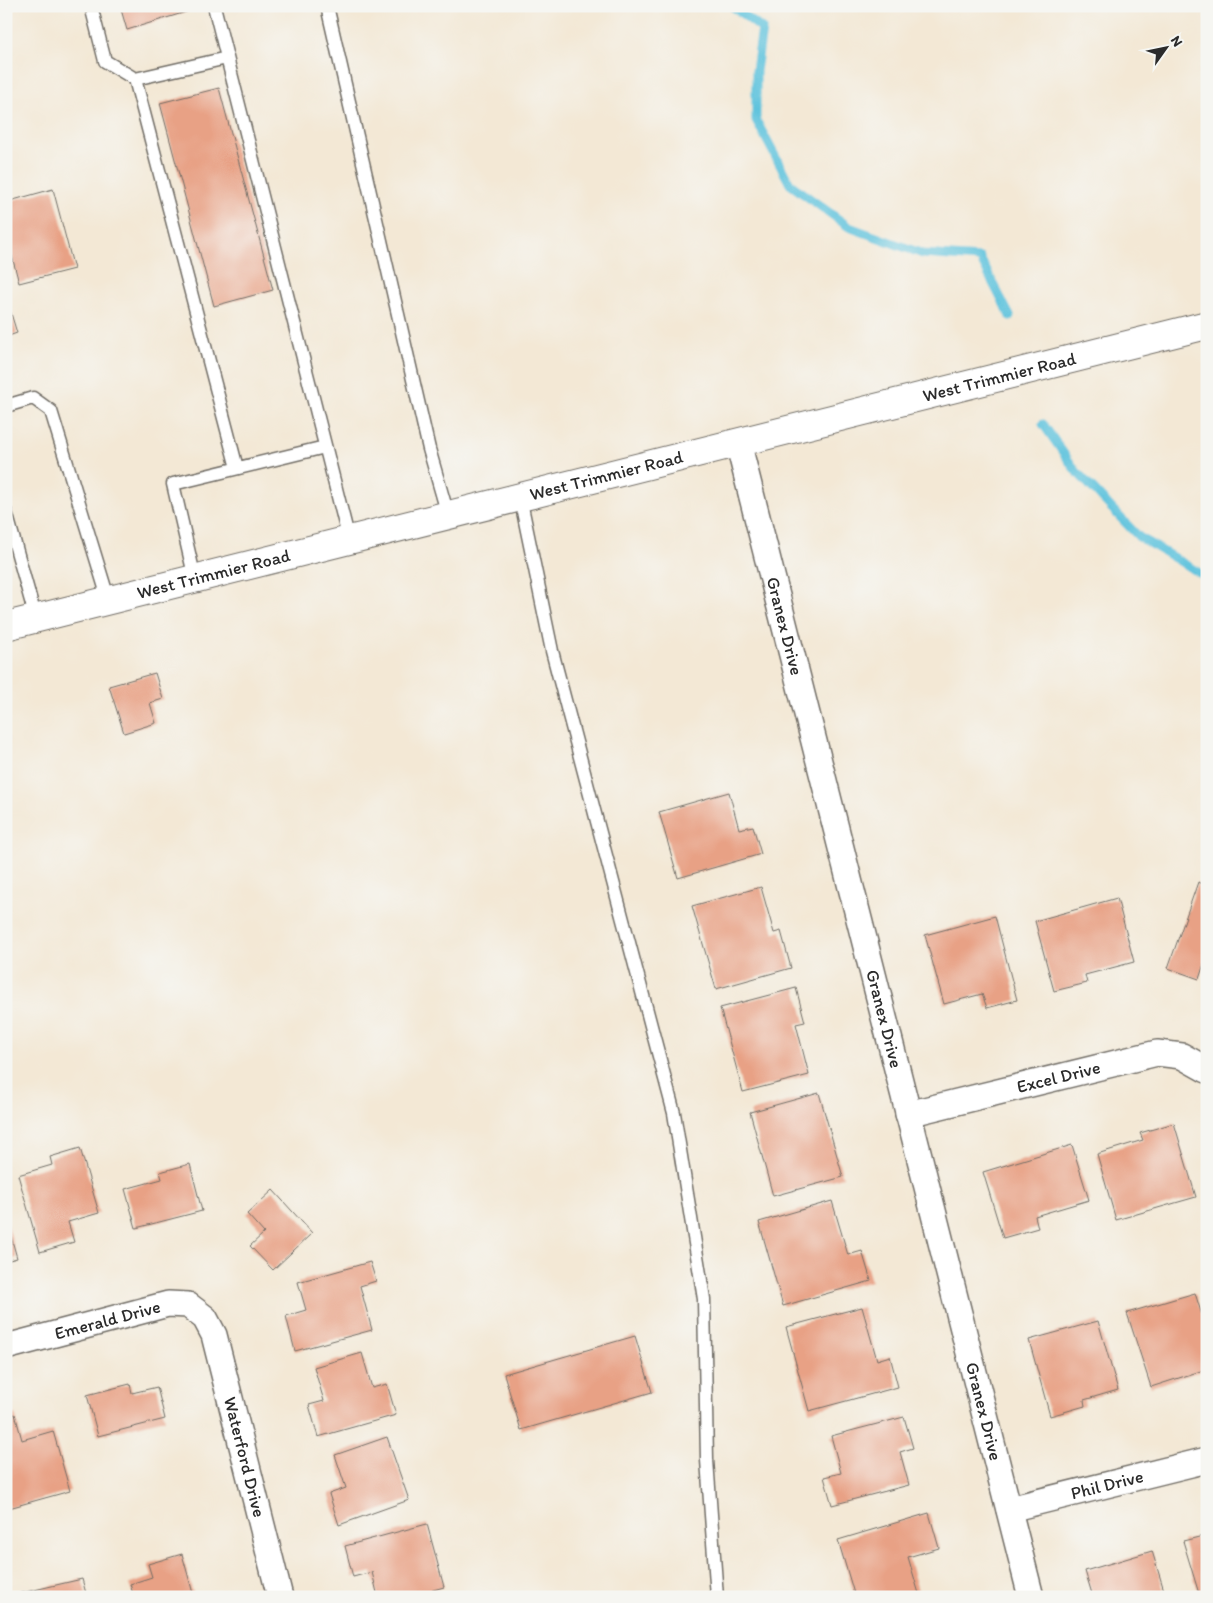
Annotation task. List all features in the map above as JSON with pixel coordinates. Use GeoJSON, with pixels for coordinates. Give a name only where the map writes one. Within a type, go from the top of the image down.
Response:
{"type":"FeatureCollection","features":[{"type":"Feature","properties":{"kind":"main road","name":"West Trimmier Road"},"geometry":{"type":"LineString","coordinates":[[6,626],[1207,325]]}},
{"type":"Feature","properties":{"kind":"street","name":"Granex Drive"},"geometry":{"type":"LineString","coordinates":[[738,442],[1031,1597]]}},
{"type":"Feature","properties":{"kind":"street","name":"Excel Drive"},"geometry":{"type":"LineString","coordinates":[[908,1114],[1156,1053],[1182,1056],[1207,1070]]}},
{"type":"Feature","properties":{"kind":"street","name":"Emerald Drive"},"geometry":{"type":"LineString","coordinates":[[6,1347],[168,1304],[188,1305],[205,1318]]}},
{"type":"Feature","properties":{"kind":"street","name":"Waterford Drive"},"geometry":{"type":"LineString","coordinates":[[205,1318],[214,1335],[280,1597]]}},
{"type":"Feature","properties":{"kind":"street","name":"Phil Drive"},"geometry":{"type":"LineString","coordinates":[[1009,1509],[1207,1460]]}},
{"type":"Feature","properties":{"kind":"lane"},"geometry":{"type":"LineString","coordinates":[[92,6],[105,61],[135,79],[227,58]]}},
{"type":"Feature","properties":{"kind":"lane"},"geometry":{"type":"LineString","coordinates":[[214,6],[349,540]]}},
{"type":"Feature","properties":{"kind":"lane"},"geometry":{"type":"LineString","coordinates":[[327,6],[429,449],[448,515]]}},
{"type":"Feature","properties":{"kind":"lane"},"geometry":{"type":"LineString","coordinates":[[135,79],[237,468]]}},
{"type":"Feature","properties":{"kind":"lane"},"geometry":{"type":"LineString","coordinates":[[6,406],[34,398],[51,411],[109,601]]}},
{"type":"Feature","properties":{"kind":"lane"},"geometry":{"type":"LineString","coordinates":[[195,579],[172,484],[325,447]]}},
{"type":"Feature","properties":{"kind":"lane"},"geometry":{"type":"LineString","coordinates":[[520,497],[552,651],[674,1113],[704,1299],[707,1460],[717,1597]]}},
{"type":"Feature","properties":{"kind":"lane"},"geometry":{"type":"LineString","coordinates":[[6,512],[36,619]]}},
{"type":"Feature","properties":{"kind":"building"},"geometry":{"type":"Polygon","coordinates":[[[120,6],[198,6],[199,8],[127,30],[120,6]]]}},
{"type":"Feature","properties":{"kind":"building"},"geometry":{"type":"Polygon","coordinates":[[[219,88],[273,290],[214,306],[160,103],[219,88]]]}},
{"type":"Feature","properties":{"kind":"building"},"geometry":{"type":"Polygon","coordinates":[[[53,189],[74,269],[19,283],[6,233],[6,202],[53,189]]]}},
{"type":"Feature","properties":{"kind":"building"},"geometry":{"type":"Polygon","coordinates":[[[6,297],[17,333],[6,337],[6,297]]]}},
{"type":"Feature","properties":{"kind":"building"},"geometry":{"type":"Polygon","coordinates":[[[155,673],[163,699],[150,703],[156,723],[124,733],[109,686],[155,673]]]}},
{"type":"Feature","properties":{"kind":"building"},"geometry":{"type":"Polygon","coordinates":[[[729,792],[739,829],[753,826],[761,854],[678,878],[659,812],[729,792]]]}},
{"type":"Feature","properties":{"kind":"building"},"geometry":{"type":"Polygon","coordinates":[[[1198,882],[1207,886],[1207,962],[1205,961],[1199,979],[1168,968],[1198,882]]]}},
{"type":"Feature","properties":{"kind":"building"},"geometry":{"type":"Polygon","coordinates":[[[761,887],[774,933],[781,931],[791,968],[716,989],[692,906],[761,887]]]}},
{"type":"Feature","properties":{"kind":"building"},"geometry":{"type":"Polygon","coordinates":[[[1117,898],[1134,962],[1085,975],[1087,983],[1054,991],[1035,921],[1117,898]]]}},
{"type":"Feature","properties":{"kind":"building"},"geometry":{"type":"Polygon","coordinates":[[[995,916],[1017,1000],[987,1008],[982,994],[944,1004],[925,935],[995,916]]]}},
{"type":"Feature","properties":{"kind":"building"},"geometry":{"type":"Polygon","coordinates":[[[796,988],[805,1022],[796,1024],[809,1075],[743,1092],[720,1008],[796,988]]]}},
{"type":"Feature","properties":{"kind":"building"},"geometry":{"type":"Polygon","coordinates":[[[819,1093],[843,1177],[773,1196],[750,1112],[819,1093]]]}},
{"type":"Feature","properties":{"kind":"building"},"geometry":{"type":"Polygon","coordinates":[[[1174,1123],[1196,1197],[1116,1220],[1097,1154],[1143,1140],[1140,1133],[1174,1123]]]}},
{"type":"Feature","properties":{"kind":"building"},"geometry":{"type":"Polygon","coordinates":[[[1072,1145],[1089,1200],[1035,1216],[1038,1228],[1003,1238],[983,1172],[1072,1145]]]}},
{"type":"Feature","properties":{"kind":"building"},"geometry":{"type":"Polygon","coordinates":[[[80,1148],[99,1213],[68,1222],[74,1242],[40,1252],[18,1175],[52,1165],[50,1157],[80,1148]]]}},
{"type":"Feature","properties":{"kind":"building"},"geometry":{"type":"Polygon","coordinates":[[[190,1164],[202,1211],[136,1228],[125,1189],[162,1179],[160,1172],[190,1164]]]}},
{"type":"Feature","properties":{"kind":"building"},"geometry":{"type":"Polygon","coordinates":[[[273,1190],[312,1233],[273,1270],[250,1246],[264,1233],[247,1214],[273,1190]]]}},
{"type":"Feature","properties":{"kind":"building"},"geometry":{"type":"Polygon","coordinates":[[[832,1201],[848,1255],[862,1251],[871,1281],[783,1306],[759,1222],[832,1201]]]}},
{"type":"Feature","properties":{"kind":"building"},"geometry":{"type":"Polygon","coordinates":[[[6,1219],[17,1258],[6,1261],[6,1219]]]}},
{"type":"Feature","properties":{"kind":"building"},"geometry":{"type":"Polygon","coordinates":[[[370,1262],[376,1281],[360,1286],[372,1330],[295,1351],[286,1316],[306,1310],[298,1282],[370,1262]]]}},
{"type":"Feature","properties":{"kind":"building"},"geometry":{"type":"Polygon","coordinates":[[[1195,1293],[1207,1331],[1207,1369],[1151,1387],[1127,1313],[1195,1293]]]}},
{"type":"Feature","properties":{"kind":"building"},"geometry":{"type":"Polygon","coordinates":[[[862,1307],[877,1360],[890,1356],[898,1387],[809,1411],[786,1327],[862,1307]]]}},
{"type":"Feature","properties":{"kind":"building"},"geometry":{"type":"Polygon","coordinates":[[[1098,1321],[1118,1390],[1084,1400],[1085,1406],[1050,1416],[1029,1340],[1098,1321]]]}},
{"type":"Feature","properties":{"kind":"building"},"geometry":{"type":"Polygon","coordinates":[[[635,1336],[652,1392],[521,1430],[504,1374],[635,1336]]]}},
{"type":"Feature","properties":{"kind":"building"},"geometry":{"type":"Polygon","coordinates":[[[362,1353],[372,1388],[387,1384],[396,1415],[318,1437],[309,1405],[324,1401],[314,1367],[362,1353]]]}},
{"type":"Feature","properties":{"kind":"building"},"geometry":{"type":"Polygon","coordinates":[[[130,1384],[132,1393],[157,1387],[165,1419],[98,1436],[87,1395],[130,1384]]]}},
{"type":"Feature","properties":{"kind":"building"},"geometry":{"type":"Polygon","coordinates":[[[15,1414],[22,1440],[53,1431],[70,1491],[9,1508],[6,1498],[6,1416],[15,1414]]]}},
{"type":"Feature","properties":{"kind":"building"},"geometry":{"type":"Polygon","coordinates":[[[904,1417],[913,1448],[900,1452],[909,1485],[832,1505],[824,1477],[841,1473],[831,1436],[904,1417]]]}},
{"type":"Feature","properties":{"kind":"building"},"geometry":{"type":"Polygon","coordinates":[[[387,1437],[409,1500],[339,1525],[329,1494],[346,1488],[335,1455],[387,1437]]]}},
{"type":"Feature","properties":{"kind":"building"},"geometry":{"type":"Polygon","coordinates":[[[929,1513],[939,1548],[908,1557],[920,1597],[855,1597],[838,1540],[929,1513]]]}},
{"type":"Feature","properties":{"kind":"building"},"geometry":{"type":"Polygon","coordinates":[[[427,1524],[444,1587],[408,1597],[378,1597],[372,1572],[353,1577],[345,1546],[427,1524]]]}},
{"type":"Feature","properties":{"kind":"building"},"geometry":{"type":"Polygon","coordinates":[[[1207,1535],[1207,1597],[1200,1597],[1183,1541],[1207,1535]]]}},
{"type":"Feature","properties":{"kind":"building"},"geometry":{"type":"Polygon","coordinates":[[[1152,1551],[1166,1597],[1093,1597],[1085,1571],[1152,1551]]]}},
{"type":"Feature","properties":{"kind":"building"},"geometry":{"type":"Polygon","coordinates":[[[182,1554],[194,1597],[134,1597],[130,1584],[152,1577],[148,1564],[182,1554]]]}},
{"type":"Feature","properties":{"kind":"building"},"geometry":{"type":"Polygon","coordinates":[[[82,1579],[87,1597],[18,1597],[17,1594],[82,1579]]]}},
{"type":"Feature","properties":{"kind":"waterway"},"geometry":{"type":"LineString","coordinates":[[732,6],[762,29],[756,71],[756,120],[790,184],[849,227],[923,254],[980,258],[1010,316]]}},
{"type":"Feature","properties":{"kind":"waterway"},"geometry":{"type":"LineString","coordinates":[[1043,424],[1076,471],[1139,537],[1207,576]]}}]}
